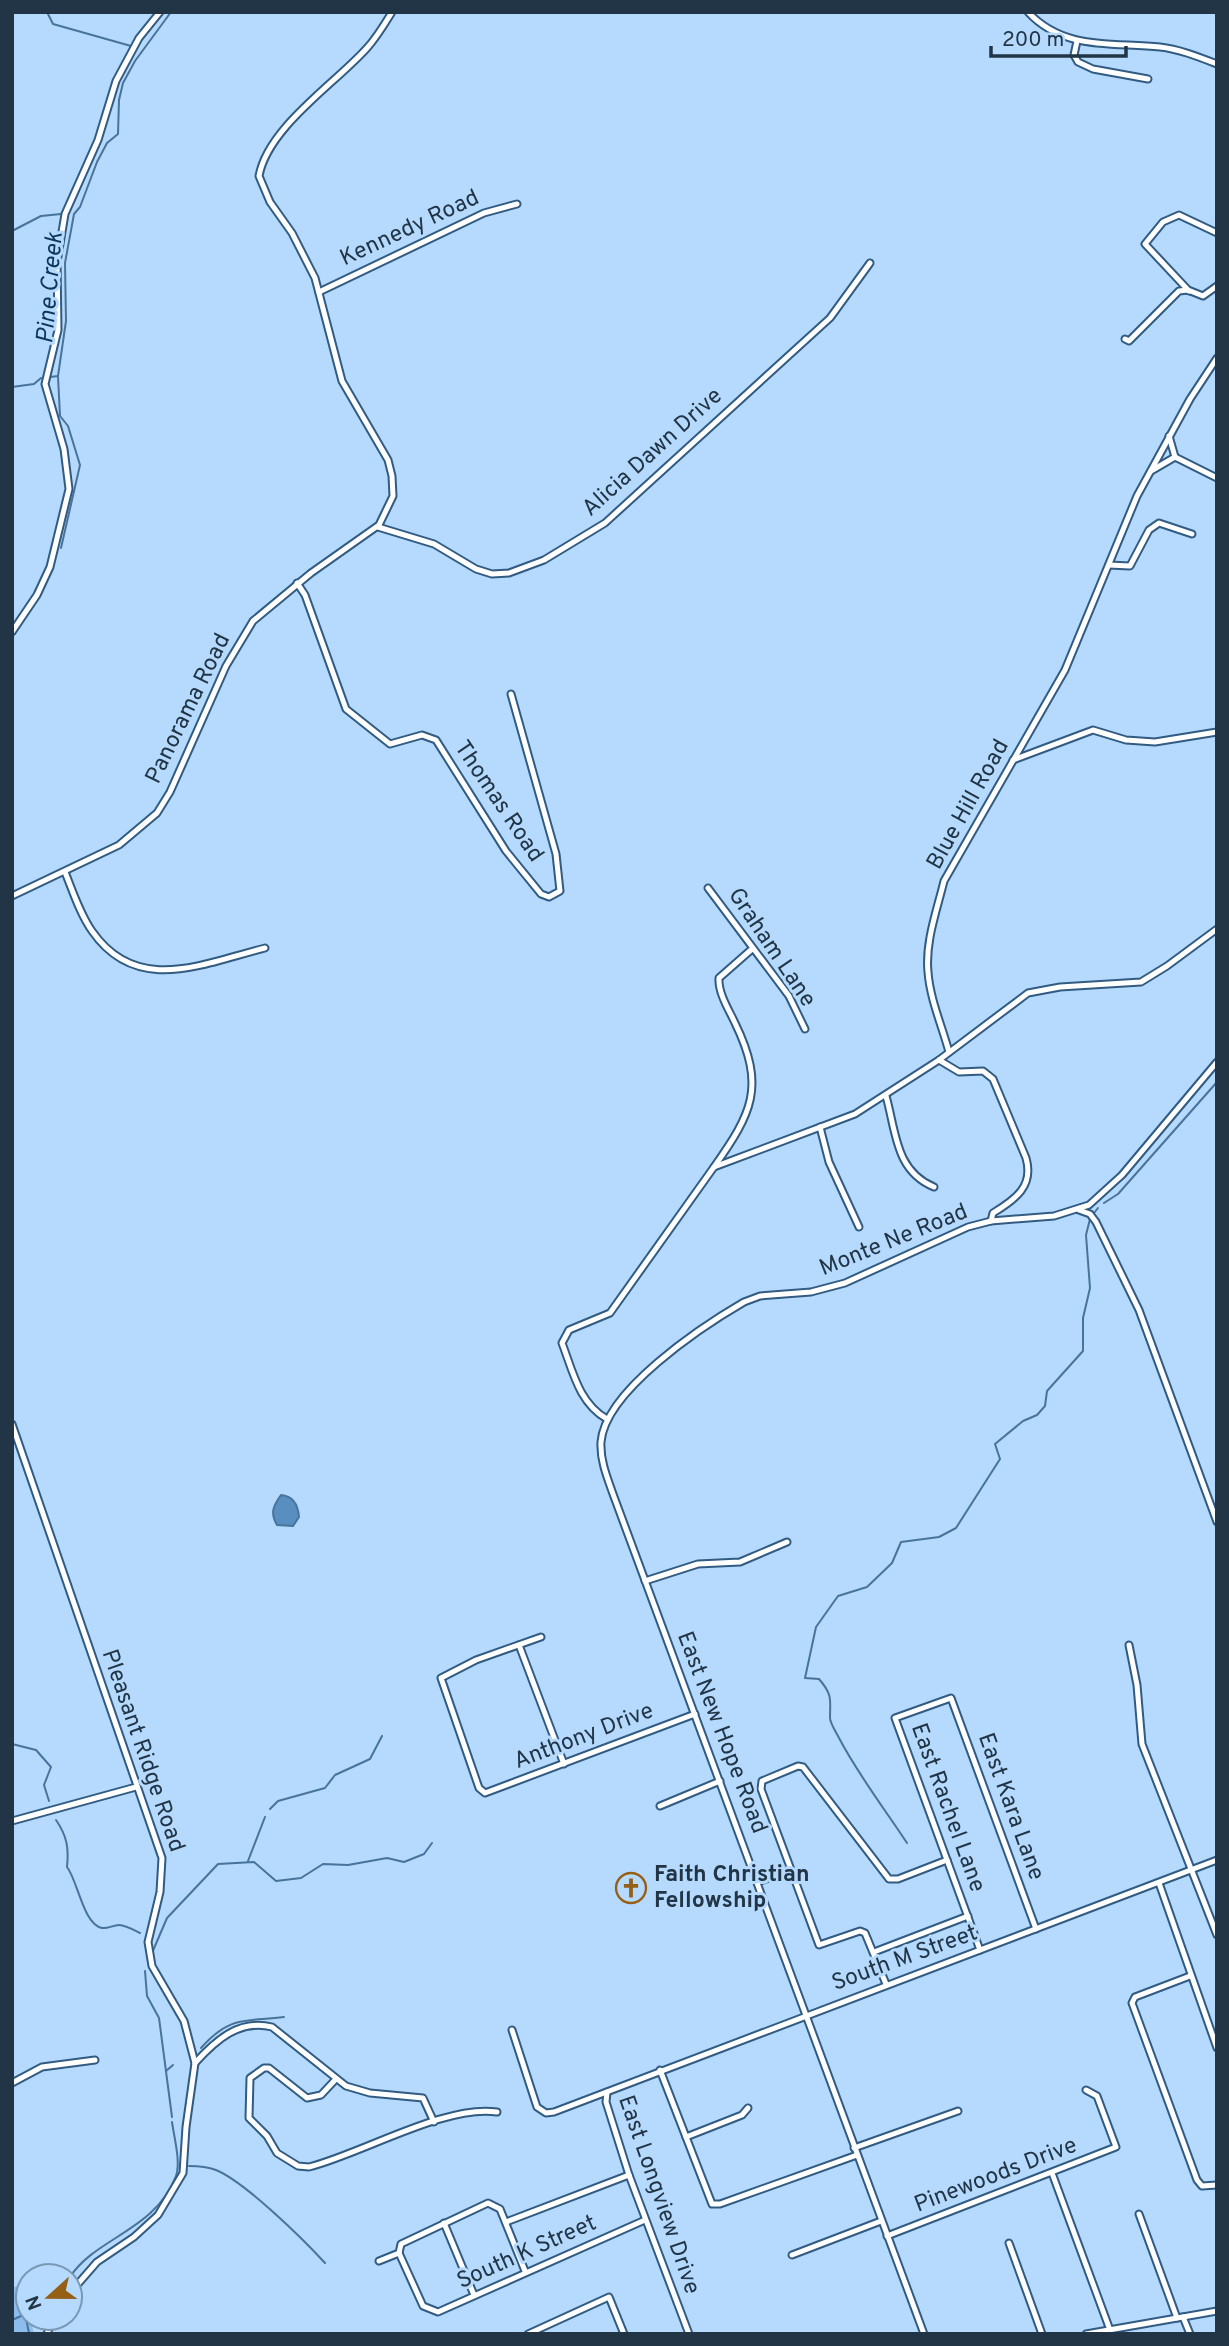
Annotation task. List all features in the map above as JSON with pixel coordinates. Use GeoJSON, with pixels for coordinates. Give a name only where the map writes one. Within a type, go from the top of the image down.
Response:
{"type":"FeatureCollection","features":[{"type":"Feature","properties":{"kind":"street"},"geometry":{"type":"LineString","coordinates":[[12,632],[37,595],[50,567],[69,489],[64,449],[45,384],[58,330],[57,262],[65,214],[99,140],[116,81],[139,38],[160,12]]}},
{"type":"Feature","properties":{"kind":"street","name":"Panorama Road"},"geometry":{"type":"LineString","coordinates":[[12,896],[119,845],[157,813],[170,792],[213,691],[238,643],[253,621],[297,583],[378,527],[393,496],[392,476],[382,448],[342,381],[319,292],[305,255],[263,189],[260,168],[294,119],[327,83],[365,50],[392,12]]}},
{"type":"Feature","properties":{"kind":"street"},"geometry":{"type":"LineString","coordinates":[[1028,12],[1060,36],[1077,41],[1162,47],[1217,64]]}},
{"type":"Feature","properties":{"kind":"street"},"geometry":{"type":"LineString","coordinates":[[1077,41],[1074,55],[1082,65],[1148,79]]}},
{"type":"Feature","properties":{"kind":"street","name":"Kennedy Road"},"geometry":{"type":"LineString","coordinates":[[319,292],[484,213],[517,204]]}},
{"type":"Feature","properties":{"kind":"street"},"geometry":{"type":"LineString","coordinates":[[1189,291],[1145,244],[1163,222],[1179,215],[1217,233]]}},
{"type":"Feature","properties":{"kind":"street","name":"Alicia Dawn Drive"},"geometry":{"type":"LineString","coordinates":[[378,527],[434,544],[476,569],[492,574],[509,573],[544,560],[605,523],[830,318],[870,262]]}},
{"type":"Feature","properties":{"kind":"street"},"geometry":{"type":"LineString","coordinates":[[1125,340],[1129,341],[1179,291],[1203,296],[1217,286]]}},
{"type":"Feature","properties":{"kind":"street","name":"Blue Hill Road"},"geometry":{"type":"LineString","coordinates":[[950,1052],[928,976],[934,919],[951,864],[1072,657],[1131,509],[1169,436],[1217,358]]}},
{"type":"Feature","properties":{"kind":"street"},"geometry":{"type":"LineString","coordinates":[[1169,436],[1175,457],[1217,478]]}},
{"type":"Feature","properties":{"kind":"street"},"geometry":{"type":"LineString","coordinates":[[1151,471],[1175,457]]}},
{"type":"Feature","properties":{"kind":"street"},"geometry":{"type":"LineString","coordinates":[[1109,565],[1130,566],[1149,530],[1160,523],[1192,534]]}},
{"type":"Feature","properties":{"kind":"street","name":"Thomas Road"},"geometry":{"type":"LineString","coordinates":[[297,583],[305,595],[339,694],[350,715],[390,744],[422,734],[436,740],[506,851],[541,894],[549,897],[560,891],[556,854],[511,694]]}},
{"type":"Feature","properties":{"kind":"street"},"geometry":{"type":"LineString","coordinates":[[1013,761],[1093,730],[1126,740],[1155,741],[1217,732]]}},
{"type":"Feature","properties":{"kind":"street"},"geometry":{"type":"LineString","coordinates":[[65,872],[87,922],[98,938],[116,954],[139,966],[157,971],[183,970],[265,948]]}},
{"type":"Feature","properties":{"kind":"street","name":"Graham Lane"},"geometry":{"type":"LineString","coordinates":[[708,888],[789,996],[804,1029]]}},
{"type":"Feature","properties":{"kind":"street"},"geometry":{"type":"LineString","coordinates":[[713,1167],[855,1114],[887,1096],[939,1060],[1028,993],[1060,987],[1141,982],[1167,967],[1217,929]]}},
{"type":"Feature","properties":{"kind":"street"},"geometry":{"type":"LineString","coordinates":[[607,1419],[590,1409],[583,1398],[562,1343],[569,1330],[603,1319],[610,1313],[737,1134],[750,1108],[752,1093],[747,1046],[725,1001],[719,978],[752,949]]}},
{"type":"Feature","properties":{"kind":"street"},"geometry":{"type":"LineString","coordinates":[[939,1060],[959,1072],[983,1071],[993,1080],[1026,1158],[1029,1168],[1025,1186],[1012,1202],[993,1213],[991,1221]]}},
{"type":"Feature","properties":{"kind":"street","name":"Monte Ne Road"},"geometry":{"type":"LineString","coordinates":[[607,1419],[628,1387],[744,1302],[775,1293],[830,1288],[861,1277],[950,1234],[991,1221],[1054,1216],[1079,1210],[1100,1197],[1122,1175],[1217,1062]]}},
{"type":"Feature","properties":{"kind":"street"},"geometry":{"type":"LineString","coordinates":[[887,1096],[903,1161],[911,1174],[934,1187]]}},
{"type":"Feature","properties":{"kind":"street"},"geometry":{"type":"LineString","coordinates":[[820,1127],[829,1162],[859,1227]]}},
{"type":"Feature","properties":{"kind":"street"},"geometry":{"type":"LineString","coordinates":[[1079,1210],[1090,1214],[1096,1222],[1131,1292],[1217,1522]]}},
{"type":"Feature","properties":{"kind":"street","name":"East New Hope Road"},"geometry":{"type":"LineString","coordinates":[[607,1419],[601,1440],[603,1464],[923,2333]]}},
{"type":"Feature","properties":{"kind":"street","name":"Pleasant Ridge Road"},"geometry":{"type":"LineString","coordinates":[[12,1424],[158,1844],[163,1870],[148,1952],[152,1966],[184,2021],[195,2063],[186,2127],[186,2162],[179,2184],[158,2215],[134,2236],[114,2247],[84,2277]]}},
{"type":"Feature","properties":{"kind":"street"},"geometry":{"type":"LineString","coordinates":[[645,1581],[698,1564],[740,1562],[787,1542]]}},
{"type":"Feature","properties":{"kind":"street"},"geometry":{"type":"LineString","coordinates":[[541,1637],[519,1645],[564,1765]]}},
{"type":"Feature","properties":{"kind":"street","name":"Anthony Drive"},"geometry":{"type":"LineString","coordinates":[[519,1645],[446,1672],[441,1678],[441,1685],[480,1788],[485,1793],[695,1714]]}},
{"type":"Feature","properties":{"kind":"street"},"geometry":{"type":"LineString","coordinates":[[1129,1645],[1137,1685],[1142,1744],[1217,1935]]}},
{"type":"Feature","properties":{"kind":"street","name":"East Rachel Lane"},"geometry":{"type":"LineString","coordinates":[[951,1698],[895,1718],[980,1950]]}},
{"type":"Feature","properties":{"kind":"street","name":"East Kara Lane"},"geometry":{"type":"LineString","coordinates":[[951,1698],[1036,1929]]}},
{"type":"Feature","properties":{"kind":"street"},"geometry":{"type":"LineString","coordinates":[[886,1984],[865,1933],[860,1931],[819,1945],[761,1786],[765,1778],[798,1766],[803,1767],[888,1879],[898,1879],[947,1860]]}},
{"type":"Feature","properties":{"kind":"street"},"geometry":{"type":"LineString","coordinates":[[660,1806],[720,1781]]}},
{"type":"Feature","properties":{"kind":"street"},"geometry":{"type":"LineString","coordinates":[[12,1821],[136,1787]]}},
{"type":"Feature","properties":{"kind":"street","name":"South M Street"},"geometry":{"type":"LineString","coordinates":[[607,2092],[1217,1860]]}},
{"type":"Feature","properties":{"kind":"street"},"geometry":{"type":"LineString","coordinates":[[758,1882],[790,1870]]}},
{"type":"Feature","properties":{"kind":"street"},"geometry":{"type":"LineString","coordinates":[[1158,1883],[1217,2048]]}},
{"type":"Feature","properties":{"kind":"street"},"geometry":{"type":"LineString","coordinates":[[874,1952],[968,1916]]}},
{"type":"Feature","properties":{"kind":"street"},"geometry":{"type":"LineString","coordinates":[[1190,1976],[1135,1997],[1134,2011],[1197,2180],[1202,2186],[1217,2185]]}},
{"type":"Feature","properties":{"kind":"street"},"geometry":{"type":"LineString","coordinates":[[195,2063],[229,2033],[258,2024],[286,2036],[336,2079],[357,2090],[423,2098],[434,2122]]}},
{"type":"Feature","properties":{"kind":"street","name":"East Longview Drive"},"geometry":{"type":"LineString","coordinates":[[512,2030],[541,2110],[554,2112],[607,2092],[606,2102],[629,2175],[689,2334]]}},
{"type":"Feature","properties":{"kind":"street"},"geometry":{"type":"LineString","coordinates":[[12,2082],[42,2067],[94,2060]]}},
{"type":"Feature","properties":{"kind":"street"},"geometry":{"type":"LineString","coordinates":[[336,2079],[321,2095],[307,2098],[269,2068],[250,2078],[249,2118],[288,2162],[298,2166],[318,2165],[434,2122],[484,2110],[497,2112]]}},
{"type":"Feature","properties":{"kind":"street"},"geometry":{"type":"LineString","coordinates":[[660,2070],[712,2204],[720,2204],[857,2155]]}},
{"type":"Feature","properties":{"kind":"street","name":"Pinewoods Drive"},"geometry":{"type":"LineString","coordinates":[[887,2236],[1116,2147],[1097,2096],[1086,2090]]}},
{"type":"Feature","properties":{"kind":"street"},"geometry":{"type":"LineString","coordinates":[[686,2137],[742,2115],[748,2108]]}},
{"type":"Feature","properties":{"kind":"street"},"geometry":{"type":"LineString","coordinates":[[854,2148],[958,2111]]}},
{"type":"Feature","properties":{"kind":"street"},"geometry":{"type":"LineString","coordinates":[[1052,2173],[1110,2330]]}},
{"type":"Feature","properties":{"kind":"street"},"geometry":{"type":"LineString","coordinates":[[506,2222],[629,2175]]}},
{"type":"Feature","properties":{"kind":"street"},"geometry":{"type":"LineString","coordinates":[[379,2261],[399,2253],[401,2244],[488,2203],[500,2209],[525,2271]]}},
{"type":"Feature","properties":{"kind":"street"},"geometry":{"type":"LineString","coordinates":[[1139,2214],[1180,2318],[1190,2334]]}},
{"type":"Feature","properties":{"kind":"street","name":"South K Street"},"geometry":{"type":"LineString","coordinates":[[399,2253],[423,2306],[438,2312],[525,2271],[645,2220]]}},
{"type":"Feature","properties":{"kind":"street"},"geometry":{"type":"LineString","coordinates":[[792,2255],[881,2221]]}},
{"type":"Feature","properties":{"kind":"street"},"geometry":{"type":"LineString","coordinates":[[444,2223],[474,2295]]}},
{"type":"Feature","properties":{"kind":"street"},"geometry":{"type":"LineString","coordinates":[[1009,2243],[1042,2334]]}},
{"type":"Feature","properties":{"kind":"street"},"geometry":{"type":"LineString","coordinates":[[528,2334],[609,2297],[624,2334]]}},
{"type":"Feature","properties":{"kind":"street"},"geometry":{"type":"LineString","coordinates":[[1086,2334],[1217,2311]]}},
{"type":"Feature","properties":{"kind":"shaded area"},"geometry":{"type":"Polygon","coordinates":[[[281,1495],[292,1499],[296,1505],[299,1517],[293,1526],[277,1525],[275,1521],[273,1510],[281,1495]]]}},
{"type":"Feature","properties":{"kind":"shaded area"},"geometry":{"type":"Polygon","coordinates":[[[14,2287],[14,2332],[34,2334],[12,2334],[14,2287]]]}},
{"type":"Feature","properties":{"kind":"waterway"},"geometry":{"type":"LineString","coordinates":[[47,12],[53,24],[131,46]]}},
{"type":"Feature","properties":{"kind":"waterway","name":"Pine Creek"},"geometry":{"type":"LineString","coordinates":[[50,377],[58,376],[66,321],[65,263],[74,214],[80,207],[107,143],[118,134],[119,100],[123,83],[135,61],[171,12]]}},
{"type":"Feature","properties":{"kind":"waterway"},"geometry":{"type":"LineString","coordinates":[[12,231],[41,216],[61,214]]}},
{"type":"Feature","properties":{"kind":"waterway"},"geometry":{"type":"LineString","coordinates":[[58,377],[60,416],[68,426],[80,465],[61,548]]}},
{"type":"Feature","properties":{"kind":"waterway","name":"Pine Creek"},"geometry":{"type":"LineString","coordinates":[[12,387],[34,384],[41,378]]}},
{"type":"Feature","properties":{"kind":"waterway"},"geometry":{"type":"LineString","coordinates":[[1104,1203],[1118,1194],[1217,1082]]}},
{"type":"Feature","properties":{"kind":"waterway"},"geometry":{"type":"LineString","coordinates":[[1094,1213],[1098,1208]]}},
{"type":"Feature","properties":{"kind":"waterway"},"geometry":{"type":"LineString","coordinates":[[907,1843],[863,1779],[834,1728],[830,1720],[830,1698],[827,1689],[819,1679],[805,1678],[816,1627],[838,1596],[867,1587],[892,1563],[901,1542],[939,1537],[956,1528],[1000,1459],[995,1444],[1023,1421],[1037,1415],[1045,1406],[1047,1391],[1083,1351],[1083,1318],[1090,1288],[1086,1235],[1090,1219]]}},
{"type":"Feature","properties":{"kind":"waterway"},"geometry":{"type":"LineString","coordinates":[[270,1809],[278,1801],[325,1788],[335,1775],[370,1759],[382,1736]]}},
{"type":"Feature","properties":{"kind":"waterway"},"geometry":{"type":"LineString","coordinates":[[12,1744],[36,1750],[51,1767],[44,1785],[49,1801]]}},
{"type":"Feature","properties":{"kind":"waterway"},"geometry":{"type":"LineString","coordinates":[[248,1861],[265,1817]]}},
{"type":"Feature","properties":{"kind":"waterway"},"geometry":{"type":"LineString","coordinates":[[56,1820],[66,1842],[67,1867],[90,1919],[102,1928],[121,1925],[140,1933]]}},
{"type":"Feature","properties":{"kind":"waterway"},"geometry":{"type":"LineString","coordinates":[[152,1953],[167,1918],[218,1864],[254,1862],[276,1881],[301,1878],[323,1864],[348,1865],[387,1858],[404,1862],[424,1854],[432,1843]]}},
{"type":"Feature","properties":{"kind":"waterway"},"geometry":{"type":"LineString","coordinates":[[145,1971],[147,1996],[159,2018],[172,2117]]}},
{"type":"Feature","properties":{"kind":"waterway"},"geometry":{"type":"LineString","coordinates":[[201,2048],[211,2037],[230,2025],[249,2020],[284,2017]]}},
{"type":"Feature","properties":{"kind":"waterway"},"geometry":{"type":"LineString","coordinates":[[166,2071],[173,2065]]}},
{"type":"Feature","properties":{"kind":"waterway"},"geometry":{"type":"LineString","coordinates":[[82,2262],[140,2222],[166,2194],[177,2170],[172,2122]]}},
{"type":"Feature","properties":{"kind":"waterway"},"geometry":{"type":"LineString","coordinates":[[189,2166],[216,2170],[228,2176],[257,2198],[325,2263]]}},
{"type":"Feature","properties":{"kind":"place","name":"Faith Christian Fellowship"},"geometry":{"type":"Point","coordinates":[631,1888]}}]}
